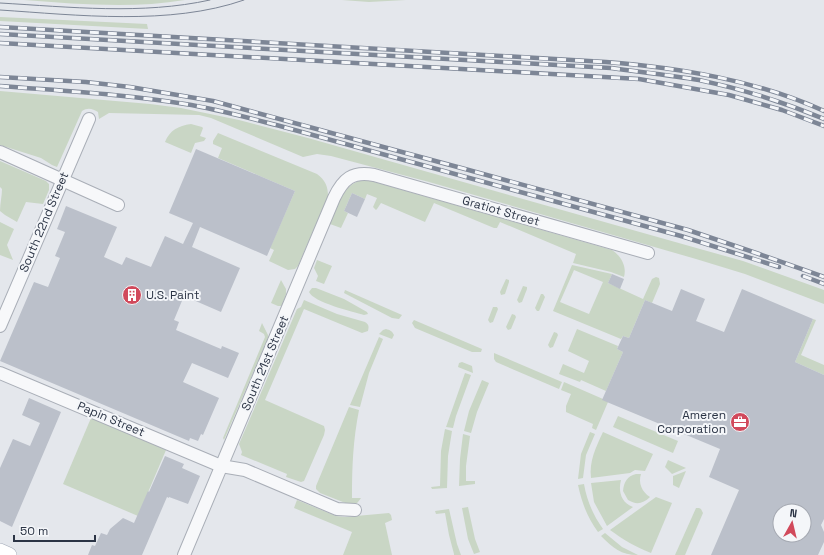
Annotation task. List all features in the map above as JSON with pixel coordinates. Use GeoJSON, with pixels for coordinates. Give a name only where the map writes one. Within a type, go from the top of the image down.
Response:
{"type":"FeatureCollection","features":[{"type":"Feature","properties":{"kind":"main road"},"geometry":{"type":"LineString","coordinates":[[0,551],[9,555]]}},
{"type":"Feature","properties":{"kind":"street","name":"South 22nd Street"},"geometry":{"type":"LineString","coordinates":[[0,326],[89,119]]}},
{"type":"Feature","properties":{"kind":"street"},"geometry":{"type":"LineString","coordinates":[[0,152],[118,204]]}},
{"type":"Feature","properties":{"kind":"street","name":"Gratiot Street"},"geometry":{"type":"LineString","coordinates":[[353,175],[374,175],[648,253]]}},
{"type":"Feature","properties":{"kind":"street","name":"South 21st Street"},"geometry":{"type":"LineString","coordinates":[[184,555],[337,192],[344,181],[353,175]]}},
{"type":"Feature","properties":{"kind":"street","name":"Papin Street"},"geometry":{"type":"LineString","coordinates":[[0,373],[221,466],[245,470],[337,509],[355,510]]}},
{"type":"Feature","properties":{"kind":"green space"},"geometry":{"type":"Polygon","coordinates":[[[24,0],[185,0],[165,3],[104,5],[24,0]]]}},
{"type":"Feature","properties":{"kind":"green space"},"geometry":{"type":"Polygon","coordinates":[[[342,0],[406,0],[369,2],[342,0]]]}},
{"type":"Feature","properties":{"kind":"green space"},"geometry":{"type":"Polygon","coordinates":[[[0,17],[147,24],[148,29],[0,21],[0,17]]]}},
{"type":"Feature","properties":{"kind":"green space"},"geometry":{"type":"Polygon","coordinates":[[[0,91],[150,104],[181,108],[239,120],[308,138],[743,261],[824,290],[824,304],[745,274],[429,182],[331,156],[317,154],[303,157],[211,118],[199,115],[109,113],[99,119],[98,112],[86,109],[82,111],[57,167],[41,158],[0,145],[0,91]]]}},
{"type":"Feature","properties":{"kind":"green space"},"geometry":{"type":"Polygon","coordinates":[[[191,124],[202,127],[200,136],[206,138],[204,141],[195,143],[191,153],[165,142],[169,134],[175,129],[191,124]]]}},
{"type":"Feature","properties":{"kind":"green space"},"geometry":{"type":"Polygon","coordinates":[[[218,133],[317,174],[326,184],[328,196],[298,266],[295,269],[288,270],[269,261],[274,250],[270,248],[295,191],[218,158],[222,148],[213,144],[213,141],[218,133]]]}},
{"type":"Feature","properties":{"kind":"green space"},"geometry":{"type":"Polygon","coordinates":[[[0,161],[46,181],[49,184],[49,190],[43,204],[26,202],[17,222],[0,211],[2,189],[0,187],[0,161]]]}},
{"type":"Feature","properties":{"kind":"green space"},"geometry":{"type":"Polygon","coordinates":[[[363,180],[371,181],[612,250],[618,255],[624,265],[624,277],[611,272],[573,263],[576,254],[500,222],[497,228],[494,228],[434,203],[425,222],[381,203],[376,210],[373,207],[377,198],[367,194],[365,199],[352,193],[344,211],[348,213],[341,228],[330,224],[345,191],[356,182],[363,180]]]}},
{"type":"Feature","properties":{"kind":"green space"},"geometry":{"type":"Polygon","coordinates":[[[0,222],[14,229],[7,245],[13,260],[0,255],[0,222]]]}},
{"type":"Feature","properties":{"kind":"green space"},"geometry":{"type":"Polygon","coordinates":[[[317,260],[332,266],[324,284],[316,281],[318,276],[314,268],[317,260]]]}},
{"type":"Feature","properties":{"kind":"green space"},"geometry":{"type":"Polygon","coordinates":[[[572,265],[612,274],[608,283],[643,299],[652,279],[656,277],[659,278],[660,284],[652,303],[645,300],[629,338],[623,336],[621,339],[553,311],[572,265]],[[574,270],[560,302],[589,314],[603,282],[574,270]]]}},
{"type":"Feature","properties":{"kind":"green space"},"geometry":{"type":"Polygon","coordinates":[[[506,279],[509,280],[509,282],[505,294],[501,295],[500,292],[506,279]]]}},
{"type":"Feature","properties":{"kind":"green space"},"geometry":{"type":"Polygon","coordinates":[[[281,280],[286,289],[286,294],[282,306],[278,306],[271,303],[281,280]]]}},
{"type":"Feature","properties":{"kind":"green space"},"geometry":{"type":"Polygon","coordinates":[[[523,286],[527,287],[527,289],[522,302],[519,303],[517,300],[523,286]]]}},
{"type":"Feature","properties":{"kind":"green space"},"geometry":{"type":"Polygon","coordinates":[[[312,288],[316,288],[344,299],[368,314],[364,315],[351,312],[325,303],[312,296],[309,292],[312,288]]]}},
{"type":"Feature","properties":{"kind":"green space"},"geometry":{"type":"Polygon","coordinates":[[[345,290],[402,315],[399,319],[392,318],[344,293],[345,290]]]}},
{"type":"Feature","properties":{"kind":"green space"},"geometry":{"type":"Polygon","coordinates":[[[541,294],[545,297],[539,311],[537,311],[535,308],[541,294]]]}},
{"type":"Feature","properties":{"kind":"green space"},"geometry":{"type":"Polygon","coordinates":[[[304,300],[337,314],[365,322],[369,327],[368,331],[362,333],[304,309],[265,400],[324,426],[324,435],[304,481],[301,482],[286,477],[287,474],[241,455],[242,452],[239,444],[297,309],[301,307],[304,300]]]}},
{"type":"Feature","properties":{"kind":"green space"},"geometry":{"type":"Polygon","coordinates":[[[493,307],[497,307],[498,309],[493,322],[490,323],[488,320],[493,307]]]}},
{"type":"Feature","properties":{"kind":"green space"},"geometry":{"type":"Polygon","coordinates":[[[512,314],[516,317],[511,329],[508,330],[506,327],[512,314]]]}},
{"type":"Feature","properties":{"kind":"green space"},"geometry":{"type":"Polygon","coordinates":[[[813,319],[816,320],[801,355],[824,365],[824,375],[795,362],[813,319]]]}},
{"type":"Feature","properties":{"kind":"green space"},"geometry":{"type":"Polygon","coordinates":[[[414,320],[482,349],[481,352],[472,352],[415,328],[412,323],[414,320]]]}},
{"type":"Feature","properties":{"kind":"green space"},"geometry":{"type":"Polygon","coordinates":[[[262,323],[268,338],[224,440],[223,438],[265,337],[264,334],[259,331],[262,323]]]}},
{"type":"Feature","properties":{"kind":"green space"},"geometry":{"type":"Polygon","coordinates":[[[386,329],[391,331],[394,335],[392,339],[379,334],[386,329]]]}},
{"type":"Feature","properties":{"kind":"green space"},"geometry":{"type":"Polygon","coordinates":[[[577,329],[618,346],[617,349],[623,352],[606,391],[581,380],[580,382],[559,374],[563,364],[584,373],[589,361],[568,351],[577,329]]]}},
{"type":"Feature","properties":{"kind":"green space"},"geometry":{"type":"Polygon","coordinates":[[[554,332],[558,335],[553,347],[550,348],[548,345],[554,332]]]}},
{"type":"Feature","properties":{"kind":"green space"},"geometry":{"type":"Polygon","coordinates":[[[379,337],[383,339],[369,373],[360,407],[350,405],[379,337]]]}},
{"type":"Feature","properties":{"kind":"green space"},"geometry":{"type":"Polygon","coordinates":[[[494,353],[562,382],[559,389],[496,362],[494,359],[494,353]]]}},
{"type":"Feature","properties":{"kind":"green space"},"geometry":{"type":"Polygon","coordinates":[[[462,362],[472,366],[473,373],[458,367],[459,363],[462,362]]]}},
{"type":"Feature","properties":{"kind":"green space"},"geometry":{"type":"Polygon","coordinates":[[[465,373],[471,375],[453,428],[446,427],[465,373]]]}},
{"type":"Feature","properties":{"kind":"green space"},"geometry":{"type":"Polygon","coordinates":[[[482,380],[489,383],[477,412],[471,433],[464,431],[469,411],[482,380]]]}},
{"type":"Feature","properties":{"kind":"green space"},"geometry":{"type":"Polygon","coordinates":[[[564,382],[608,402],[596,430],[592,428],[593,424],[566,412],[566,406],[571,394],[561,390],[564,382]]]}},
{"type":"Feature","properties":{"kind":"green space"},"geometry":{"type":"Polygon","coordinates":[[[349,407],[359,410],[355,432],[352,475],[352,498],[361,498],[356,504],[348,504],[320,493],[316,489],[349,407]]]}},
{"type":"Feature","properties":{"kind":"green space"},"geometry":{"type":"Polygon","coordinates":[[[618,416],[678,441],[673,453],[613,427],[618,416]]]}},
{"type":"Feature","properties":{"kind":"green space"},"geometry":{"type":"Polygon","coordinates":[[[91,418],[166,450],[138,516],[63,484],[91,418]]]}},
{"type":"Feature","properties":{"kind":"green space"},"geometry":{"type":"Polygon","coordinates":[[[445,429],[452,431],[448,456],[447,488],[432,489],[431,487],[440,486],[441,451],[445,429]]]}},
{"type":"Feature","properties":{"kind":"green space"},"geometry":{"type":"Polygon","coordinates":[[[590,432],[595,434],[586,455],[583,478],[578,479],[581,454],[590,432]]]}},
{"type":"Feature","properties":{"kind":"green space"},"geometry":{"type":"Polygon","coordinates":[[[603,432],[653,454],[645,471],[635,470],[630,473],[591,478],[592,460],[603,432]]]}},
{"type":"Feature","properties":{"kind":"green space"},"geometry":{"type":"Polygon","coordinates":[[[463,434],[470,436],[466,466],[466,481],[475,481],[475,484],[459,486],[460,459],[463,434]]]}},
{"type":"Feature","properties":{"kind":"green space"},"geometry":{"type":"Polygon","coordinates":[[[668,460],[686,468],[672,474],[665,467],[668,460]]]}},
{"type":"Feature","properties":{"kind":"green space"},"geometry":{"type":"Polygon","coordinates":[[[686,471],[679,488],[673,485],[673,476],[686,471]]]}},
{"type":"Feature","properties":{"kind":"green space"},"geometry":{"type":"Polygon","coordinates":[[[641,474],[641,487],[650,497],[639,503],[634,503],[628,500],[623,491],[626,480],[630,476],[641,474]]]}},
{"type":"Feature","properties":{"kind":"green space"},"geometry":{"type":"Polygon","coordinates":[[[621,480],[621,496],[626,503],[633,507],[607,526],[594,502],[591,483],[621,480]]]}},
{"type":"Feature","properties":{"kind":"green space"},"geometry":{"type":"Polygon","coordinates":[[[584,484],[591,508],[603,529],[598,532],[585,510],[581,498],[578,485],[584,484]]]}},
{"type":"Feature","properties":{"kind":"green space"},"geometry":{"type":"Polygon","coordinates":[[[656,497],[672,503],[651,553],[630,543],[610,530],[656,497]]]}},
{"type":"Feature","properties":{"kind":"green space"},"geometry":{"type":"Polygon","coordinates":[[[297,500],[336,516],[345,517],[389,513],[392,520],[385,523],[392,555],[343,555],[352,532],[294,508],[297,500]]]}},
{"type":"Feature","properties":{"kind":"green space"},"geometry":{"type":"Polygon","coordinates":[[[468,507],[475,539],[480,552],[474,554],[468,539],[462,508],[468,507]]]}},
{"type":"Feature","properties":{"kind":"green space"},"geometry":{"type":"Polygon","coordinates":[[[696,508],[701,509],[703,513],[685,555],[675,555],[696,508]]]}},
{"type":"Feature","properties":{"kind":"green space"},"geometry":{"type":"Polygon","coordinates":[[[449,509],[461,555],[454,555],[445,513],[436,514],[435,511],[449,509]]]}},
{"type":"Feature","properties":{"kind":"green space"},"geometry":{"type":"Polygon","coordinates":[[[605,533],[622,547],[638,555],[627,554],[613,547],[601,536],[605,533]]]}},
{"type":"Feature","properties":{"kind":"building","name":"U.S. Paint"},"geometry":{"type":"Polygon","coordinates":[[[196,149],[295,191],[267,256],[200,227],[192,247],[240,268],[221,312],[184,296],[174,320],[179,322],[176,330],[221,349],[222,346],[239,353],[228,378],[192,363],[183,382],[219,398],[203,435],[201,434],[198,441],[190,438],[189,441],[0,361],[34,282],[48,287],[60,258],[55,256],[65,232],[57,229],[66,206],[117,227],[104,257],[122,265],[126,257],[151,267],[165,236],[183,244],[193,223],[169,213],[196,149]]]}},
{"type":"Feature","properties":{"kind":"building"},"geometry":{"type":"Polygon","coordinates":[[[352,193],[365,199],[357,217],[344,211],[352,193]]]}},
{"type":"Feature","properties":{"kind":"building"},"geometry":{"type":"Polygon","coordinates":[[[612,274],[624,279],[620,289],[608,283],[612,274]]]}},
{"type":"Feature","properties":{"kind":"building","name":"Ameren Corporation"},"geometry":{"type":"Polygon","coordinates":[[[681,289],[705,299],[696,321],[724,332],[742,289],[813,319],[795,362],[824,375],[824,519],[821,525],[824,532],[824,542],[818,555],[711,555],[739,490],[709,477],[720,449],[602,400],[623,352],[617,349],[623,336],[629,338],[645,300],[672,311],[681,289]]]}},
{"type":"Feature","properties":{"kind":"building"},"geometry":{"type":"Polygon","coordinates":[[[29,398],[61,412],[12,527],[0,521],[0,468],[13,439],[30,446],[40,423],[22,415],[29,398]]]}},
{"type":"Feature","properties":{"kind":"building"},"geometry":{"type":"Polygon","coordinates":[[[165,456],[184,464],[182,468],[200,476],[188,504],[167,497],[142,555],[88,555],[92,545],[95,546],[101,533],[107,535],[110,529],[123,518],[134,523],[165,456]]]}},
{"type":"Feature","properties":{"kind":"tram line"},"geometry":{"type":"LineString","coordinates":[[0,3],[79,8],[132,9],[184,5],[210,0]]}},
{"type":"Feature","properties":{"kind":"tram line"},"geometry":{"type":"LineString","coordinates":[[0,10],[92,16],[155,16],[215,8],[244,0]]}},
{"type":"Feature","properties":{"kind":"railway"},"geometry":{"type":"LineString","coordinates":[[0,27],[606,62],[690,72],[745,83],[798,100],[824,111]]}},
{"type":"Feature","properties":{"kind":"railway"},"geometry":{"type":"LineString","coordinates":[[0,34],[611,68],[699,80],[747,92],[824,119]]}},
{"type":"Feature","properties":{"kind":"railway"},"geometry":{"type":"LineString","coordinates":[[0,43],[639,79],[729,95],[782,110],[824,126]]}},
{"type":"Feature","properties":{"kind":"railway"},"geometry":{"type":"LineString","coordinates":[[0,77],[86,82],[130,87],[213,101],[688,230],[824,277]]}},
{"type":"Feature","properties":{"kind":"railway"},"geometry":{"type":"LineString","coordinates":[[0,86],[139,98],[185,104],[221,111],[681,236],[779,267]]}},
{"type":"Feature","properties":{"kind":"railway"},"geometry":{"type":"LineString","coordinates":[[803,276],[824,284]]}},
{"type":"Feature","properties":{"kind":"place","name":"U.S. Paint"},"geometry":{"type":"Point","coordinates":[132,295]}},
{"type":"Feature","properties":{"kind":"place","name":"Ameren Corporation"},"geometry":{"type":"Point","coordinates":[740,422]}}]}
